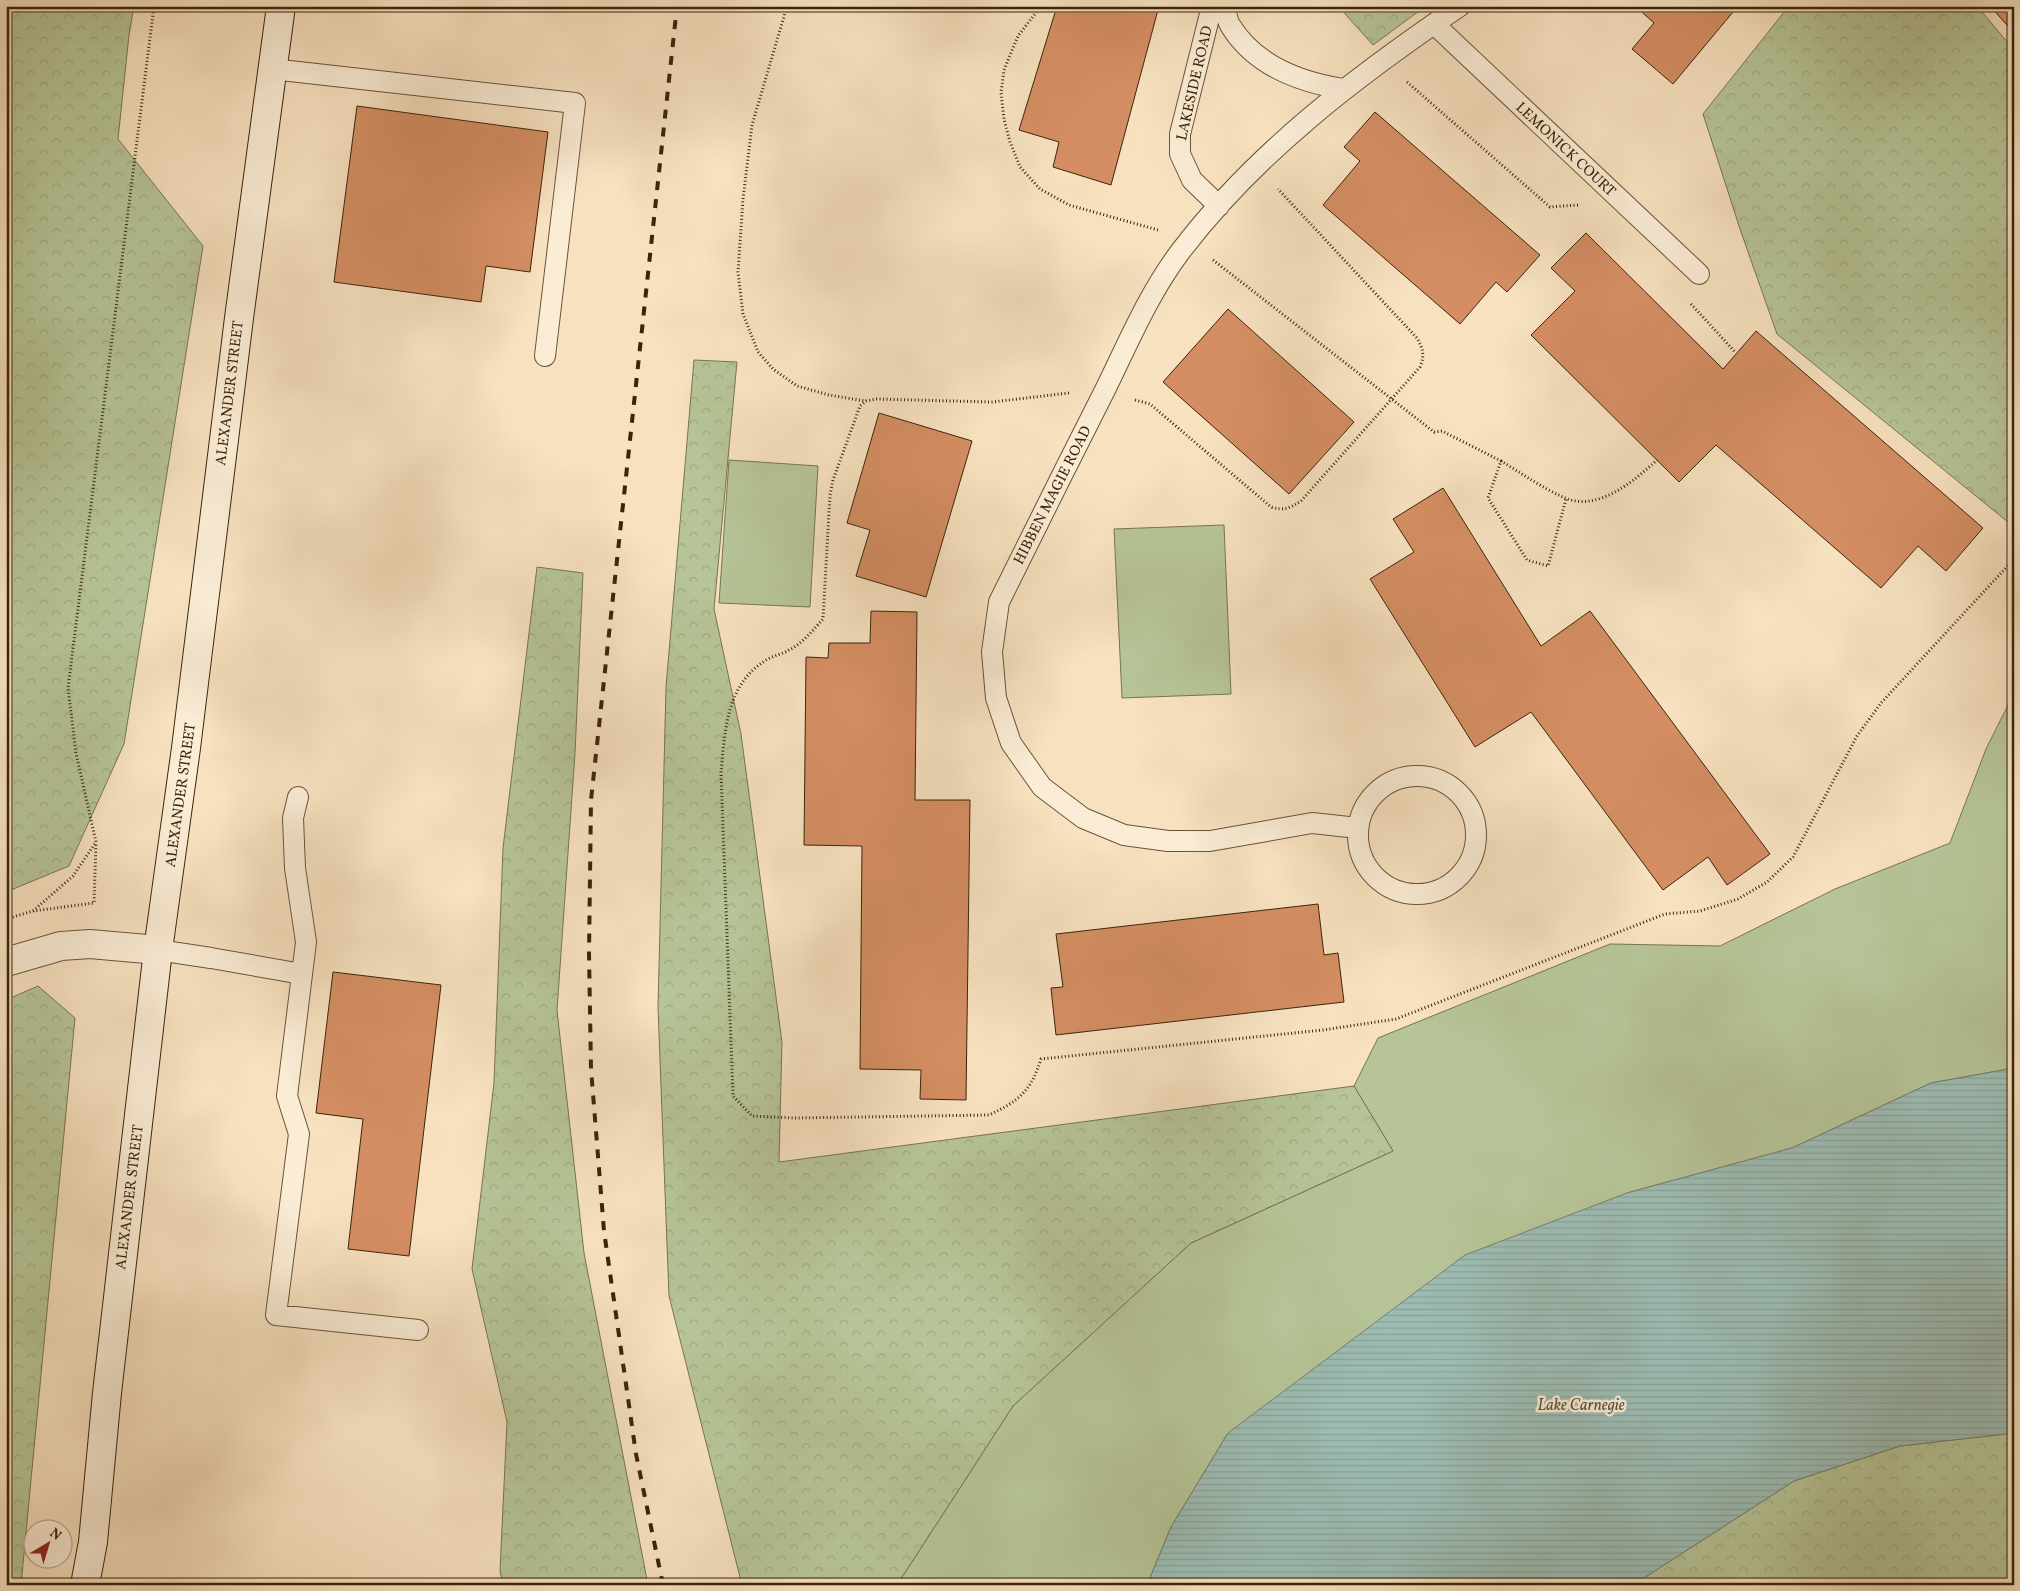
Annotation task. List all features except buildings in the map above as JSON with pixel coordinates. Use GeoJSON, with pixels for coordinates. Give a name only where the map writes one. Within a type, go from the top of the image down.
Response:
{"type":"FeatureCollection","features":[{"type":"Feature","properties":{"kind":"main road","name":"ALEXANDER STREET"},"geometry":{"type":"LineString","coordinates":[[85,1585],[93,1542],[107,1393],[158,950],[186,748],[239,318],[281,6]]}},
{"type":"Feature","properties":{"kind":"main road"},"geometry":{"type":"LineString","coordinates":[[6,962],[61,946],[90,944],[158,950]]}},
{"type":"Feature","properties":{"kind":"lane","name":"LAKESIDE ROAD"},"geometry":{"type":"LineString","coordinates":[[1212,6],[1180,134],[1180,154],[1192,180],[1219,206]]}},
{"type":"Feature","properties":{"kind":"lane"},"geometry":{"type":"LineString","coordinates":[[1225,6],[1229,24],[1253,53],[1293,77],[1319,85],[1343,89]]}},
{"type":"Feature","properties":{"kind":"lane","name":"HIBBEN MAGIE ROAD"},"geometry":{"type":"LineString","coordinates":[[1358,828],[1312,823],[1210,841],[1168,841],[1124,835],[1083,818],[1042,787],[1010,743],[996,698],[992,652],[999,602],[1148,304],[1179,253],[1219,206],[1275,147],[1343,89],[1460,6]]}},
{"type":"Feature","properties":{"kind":"lane","name":"LEMONICK COURT"},"geometry":{"type":"LineString","coordinates":[[1434,24],[1699,274]]}},
{"type":"Feature","properties":{"kind":"lane"},"geometry":{"type":"LineString","coordinates":[[272,69],[575,103],[544,356]]}},
{"type":"Feature","properties":{"kind":"lane"},"geometry":{"type":"LineString","coordinates":[[1408,776],[1427,776],[1445,783],[1460,795],[1471,811],[1476,830],[1474,849],[1467,867],[1453,882],[1436,891],[1416,894],[1397,890],[1379,881],[1366,866],[1359,847],[1358,828],[1363,809],[1374,794],[1390,782],[1408,776]]}},
{"type":"Feature","properties":{"kind":"lane"},"geometry":{"type":"LineString","coordinates":[[298,797],[293,818],[295,868],[306,942],[287,1096],[299,1134],[276,1315],[418,1330]]}},
{"type":"Feature","properties":{"kind":"lane"},"geometry":{"type":"LineString","coordinates":[[158,950],[302,974]]}},
{"type":"Feature","properties":{"kind":"path"},"geometry":{"type":"LineString","coordinates":[[6,919],[33,912],[94,903],[96,842],[76,753],[68,688],[154,6]]}},
{"type":"Feature","properties":{"kind":"path"},"geometry":{"type":"LineString","coordinates":[[791,6],[785,12],[752,125],[743,199],[738,272],[742,314],[758,352],[773,369],[797,386],[829,395],[866,401]]}},
{"type":"Feature","properties":{"kind":"path"},"geometry":{"type":"LineString","coordinates":[[1041,6],[1018,36],[1004,70],[1001,93],[1004,119],[1010,142],[1020,167],[1040,188],[1069,205],[1160,230],[1166,223],[1434,432],[1442,431],[1501,461],[1566,499],[1593,501],[1628,485],[1657,460]]}},
{"type":"Feature","properties":{"kind":"path"},"geometry":{"type":"LineString","coordinates":[[1406,81],[1550,207],[1587,204]]}},
{"type":"Feature","properties":{"kind":"path"},"geometry":{"type":"LineString","coordinates":[[1102,396],[1150,404],[1271,507],[1280,510],[1290,508],[1301,501],[1420,367],[1424,357],[1423,349],[1417,338],[1273,184]]}},
{"type":"Feature","properties":{"kind":"path"},"geometry":{"type":"LineString","coordinates":[[1690,303],[1736,353]]}},
{"type":"Feature","properties":{"kind":"path"},"geometry":{"type":"LineString","coordinates":[[1501,461],[1488,498],[1528,560],[1548,566],[1566,499]]}},
{"type":"Feature","properties":{"kind":"path"},"geometry":{"type":"LineString","coordinates":[[33,912],[74,876],[96,842]]}},
{"type":"Feature","properties":{"kind":"green space"},"geometry":{"type":"Polygon","coordinates":[[[6,6],[134,6],[129,35],[118,139],[203,246],[124,744],[69,866],[6,892],[6,6]]]}},
{"type":"Feature","properties":{"kind":"green space"},"geometry":{"type":"Polygon","coordinates":[[[1338,6],[1426,6],[1373,45],[1338,6]]]}},
{"type":"Feature","properties":{"kind":"green space"},"geometry":{"type":"Polygon","coordinates":[[[1789,6],[1977,6],[2014,50],[2014,527],[1777,334],[1740,229],[1703,114],[1789,6]]]}},
{"type":"Feature","properties":{"kind":"green space"},"geometry":{"type":"Polygon","coordinates":[[[694,360],[737,362],[714,609],[741,734],[782,1042],[779,1162],[1354,1086],[1393,1151],[1191,1243],[1013,1406],[897,1585],[742,1585],[669,1296],[658,1007],[666,687],[694,360]]]}},
{"type":"Feature","properties":{"kind":"green space"},"geometry":{"type":"Polygon","coordinates":[[[729,460],[818,466],[810,607],[719,603],[729,460]]]}},
{"type":"Feature","properties":{"kind":"green space"},"geometry":{"type":"Polygon","coordinates":[[[1224,525],[1231,694],[1122,698],[1114,529],[1224,525]]]}},
{"type":"Feature","properties":{"kind":"green space"},"geometry":{"type":"Polygon","coordinates":[[[537,567],[583,573],[575,753],[557,1010],[584,1253],[648,1585],[503,1585],[500,1571],[507,1422],[472,1269],[494,1083],[503,848],[537,567]]]}},
{"type":"Feature","properties":{"kind":"green space"},"geometry":{"type":"Polygon","coordinates":[[[2014,693],[2014,1068],[1931,1083],[1792,1148],[1627,1193],[1228,1433],[1171,1527],[1147,1585],[897,1585],[1013,1406],[1191,1243],[1393,1151],[1354,1086],[1378,1038],[1610,944],[1720,946],[1835,889],[1950,843],[1986,749],[2014,693]]]}},
{"type":"Feature","properties":{"kind":"green space"},"geometry":{"type":"Polygon","coordinates":[[[38,986],[75,1018],[27,1518],[22,1518],[21,1585],[6,1585],[6,1000],[38,986]]]}},
{"type":"Feature","properties":{"kind":"green space"},"geometry":{"type":"Polygon","coordinates":[[[2014,1433],[2014,1585],[1633,1585],[1794,1481],[1900,1446],[2014,1433]]]}},
{"type":"Feature","properties":{"kind":"water","name":"Lake Carnegie"},"geometry":{"type":"Polygon","coordinates":[[[2014,1068],[2014,1433],[1900,1446],[1794,1481],[1633,1585],[1147,1585],[1171,1527],[1228,1433],[1465,1255],[1627,1193],[1792,1148],[1931,1083],[2014,1068]]]}},
{"type":"Feature","properties":{"kind":"railway"},"geometry":{"type":"LineString","coordinates":[[663,1585],[636,1454],[604,1231],[591,1069],[589,953],[591,800],[677,6]]}}]}
